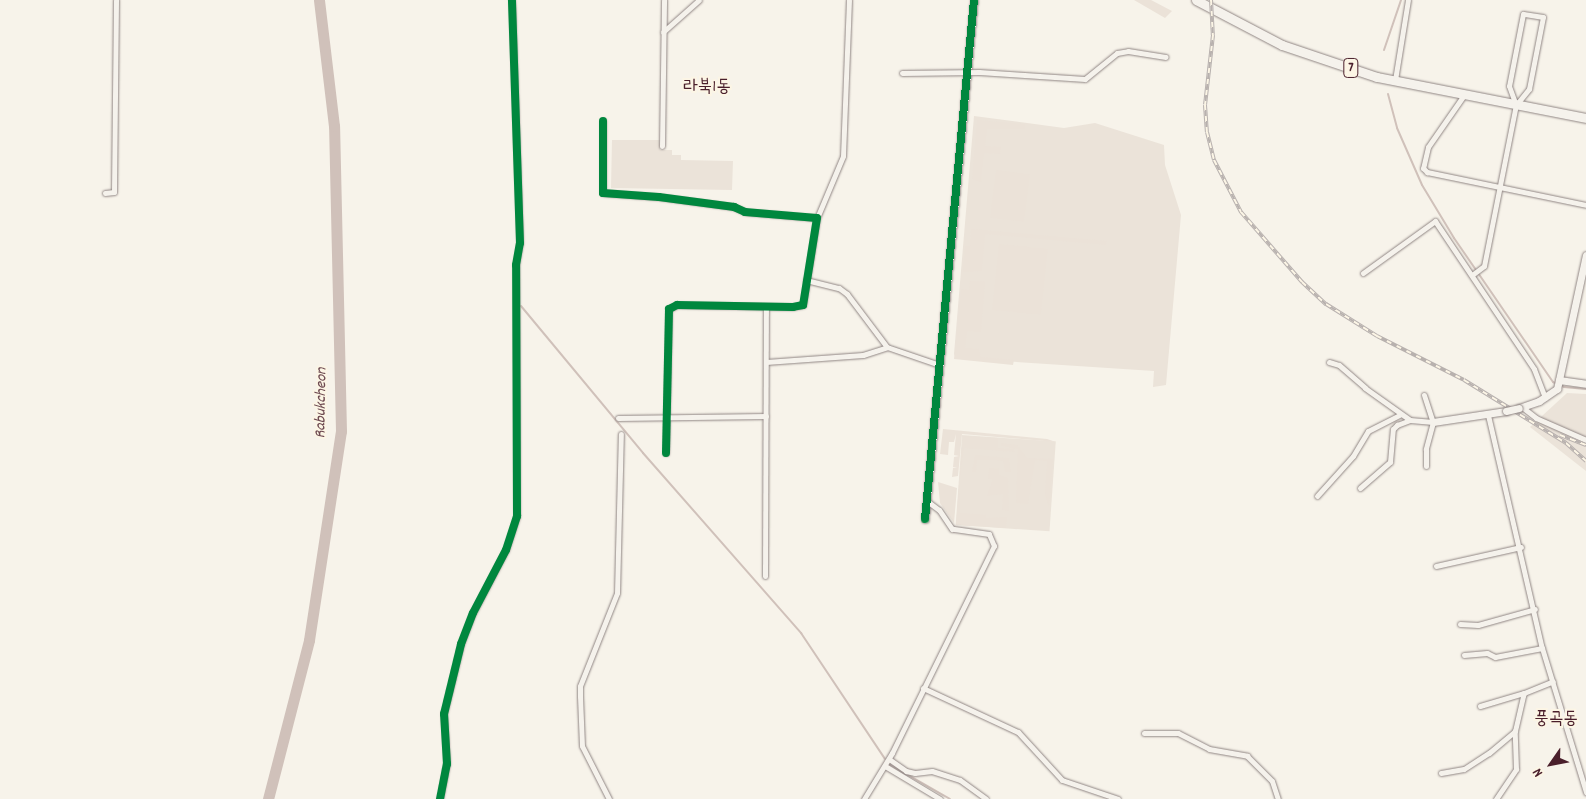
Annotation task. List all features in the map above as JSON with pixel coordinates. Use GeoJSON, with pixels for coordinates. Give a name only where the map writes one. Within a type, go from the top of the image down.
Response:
{"type":"FeatureCollection","features":[{"type":"Feature","properties":{"kind":"highway","name":"7"},"geometry":{"type":"LineString","coordinates":[[1196,0],[1282,46],[1395,80],[1586,118]]}},
{"type":"Feature","properties":{"kind":"street"},"geometry":{"type":"LineString","coordinates":[[105,193],[114,192],[116,0]]}},
{"type":"Feature","properties":{"kind":"street"},"geometry":{"type":"LineString","coordinates":[[440,799],[446,764],[444,714],[461,644],[473,613],[506,550],[517,516],[516,265],[520,243],[512,0]]}},
{"type":"Feature","properties":{"kind":"street"},"geometry":{"type":"LineString","coordinates":[[662,146],[664,0]]}},
{"type":"Feature","properties":{"kind":"street"},"geometry":{"type":"LineString","coordinates":[[663,32],[699,0]]}},
{"type":"Feature","properties":{"kind":"street"},"geometry":{"type":"LineString","coordinates":[[666,453],[669,309],[677,305],[766,307],[803,305],[817,218],[843,156],[844,50],[849,0]]}},
{"type":"Feature","properties":{"kind":"street"},"geometry":{"type":"LineString","coordinates":[[925,520],[974,0]]}},
{"type":"Feature","properties":{"kind":"street"},"geometry":{"type":"LineString","coordinates":[[1395,80],[1408,0]]}},
{"type":"Feature","properties":{"kind":"street"},"geometry":{"type":"LineString","coordinates":[[1472,275],[1484,266],[1516,105],[1529,89],[1543,17],[1523,14],[1509,86],[1516,105]]}},
{"type":"Feature","properties":{"kind":"street"},"geometry":{"type":"LineString","coordinates":[[902,73],[968,72],[1085,79],[1116,53],[1128,51],[1166,58]]}},
{"type":"Feature","properties":{"kind":"street"},"geometry":{"type":"LineString","coordinates":[[1464,95],[1428,147],[1423,168],[1427,172],[1586,205]]}},
{"type":"Feature","properties":{"kind":"street"},"geometry":{"type":"LineString","coordinates":[[603,121],[603,194],[817,218]]}},
{"type":"Feature","properties":{"kind":"street"},"geometry":{"type":"LineString","coordinates":[[1363,272],[1435,221],[1534,369],[1545,398]]}},
{"type":"Feature","properties":{"kind":"street"},"geometry":{"type":"LineString","coordinates":[[1329,362],[1340,365],[1399,415],[1410,420],[1433,422],[1488,414],[1520,408],[1545,398],[1558,384],[1586,255]]}},
{"type":"Feature","properties":{"kind":"street"},"geometry":{"type":"LineString","coordinates":[[806,280],[839,288],[847,294],[888,347],[940,364]]}},
{"type":"Feature","properties":{"kind":"street"},"geometry":{"type":"LineString","coordinates":[[765,576],[766,307]]}},
{"type":"Feature","properties":{"kind":"street"},"geometry":{"type":"LineString","coordinates":[[766,362],[863,355],[888,347]]}},
{"type":"Feature","properties":{"kind":"street"},"geometry":{"type":"LineString","coordinates":[[1558,384],[1586,384]]}},
{"type":"Feature","properties":{"kind":"street"},"geometry":{"type":"LineString","coordinates":[[1424,395],[1433,422],[1426,449],[1426,466]]}},
{"type":"Feature","properties":{"kind":"street"},"geometry":{"type":"LineString","coordinates":[[1520,408],[1536,418],[1586,440]]}},
{"type":"Feature","properties":{"kind":"street"},"geometry":{"type":"LineString","coordinates":[[1488,414],[1521,547],[1542,648],[1586,792]]}},
{"type":"Feature","properties":{"kind":"street"},"geometry":{"type":"LineString","coordinates":[[1317,496],[1353,456],[1368,431],[1399,415]]}},
{"type":"Feature","properties":{"kind":"street"},"geometry":{"type":"LineString","coordinates":[[618,418],[766,416]]}},
{"type":"Feature","properties":{"kind":"street"},"geometry":{"type":"LineString","coordinates":[[1360,488],[1390,462],[1393,429],[1410,420]]}},
{"type":"Feature","properties":{"kind":"street"},"geometry":{"type":"LineString","coordinates":[[609,799],[582,746],[580,686],[617,593],[620,434]]}},
{"type":"Feature","properties":{"kind":"street"},"geometry":{"type":"LineString","coordinates":[[864,799],[886,766],[994,546],[989,534],[952,529],[939,510],[926,501]]}},
{"type":"Feature","properties":{"kind":"street"},"geometry":{"type":"LineString","coordinates":[[1436,566],[1521,547]]}},
{"type":"Feature","properties":{"kind":"street"},"geometry":{"type":"LineString","coordinates":[[1460,624],[1478,625],[1535,609]]}},
{"type":"Feature","properties":{"kind":"street"},"geometry":{"type":"LineString","coordinates":[[1464,655],[1487,653],[1495,657],[1542,648]]}},
{"type":"Feature","properties":{"kind":"street"},"geometry":{"type":"LineString","coordinates":[[1480,706],[1524,693],[1553,681]]}},
{"type":"Feature","properties":{"kind":"street"},"geometry":{"type":"LineString","coordinates":[[923,688],[1018,732],[1062,780],[1118,799]]}},
{"type":"Feature","properties":{"kind":"street"},"geometry":{"type":"LineString","coordinates":[[1496,799],[1516,769],[1515,731],[1524,693]]}},
{"type":"Feature","properties":{"kind":"street"},"geometry":{"type":"LineString","coordinates":[[1440,773],[1469,766],[1515,731]]}},
{"type":"Feature","properties":{"kind":"street"},"geometry":{"type":"LineString","coordinates":[[1144,733],[1178,733],[1209,749],[1247,756],[1272,781],[1278,799]]}},
{"type":"Feature","properties":{"kind":"street"},"geometry":{"type":"LineString","coordinates":[[889,759],[906,771],[915,773],[932,771],[960,780],[986,799]]}},
{"type":"Feature","properties":{"kind":"street"},"geometry":{"type":"LineString","coordinates":[[886,766],[940,799]]}},
{"type":"Feature","properties":{"kind":"street"},"geometry":{"type":"LineString","coordinates":[[928,792],[930,799]]}},
{"type":"Feature","properties":{"kind":"shaded area"},"geometry":{"type":"Polygon","coordinates":[[[1134,0],[1151,0],[1172,11],[1165,18],[1134,0]]]}},
{"type":"Feature","properties":{"kind":"shaded area"},"geometry":{"type":"Polygon","coordinates":[[[974,116],[1064,128],[1095,123],[1164,145],[1165,165],[1181,215],[1166,385],[1153,387],[1154,371],[956,358],[954,354],[974,116]]]}},
{"type":"Feature","properties":{"kind":"shaded area"},"geometry":{"type":"Polygon","coordinates":[[[977,120],[1025,124],[1025,129],[987,129],[985,146],[1001,147],[1000,154],[984,153],[981,182],[972,179],[977,120]]]}},
{"type":"Feature","properties":{"kind":"shaded area"},"geometry":{"type":"Polygon","coordinates":[[[612,140],[660,140],[660,150],[672,150],[672,155],[681,155],[681,160],[733,161],[732,190],[611,188],[612,140]]]}},
{"type":"Feature","properties":{"kind":"shaded area"},"geometry":{"type":"Polygon","coordinates":[[[996,170],[1030,174],[1024,222],[990,218],[996,170]]]}},
{"type":"Feature","properties":{"kind":"shaded area"},"geometry":{"type":"Polygon","coordinates":[[[971,229],[1107,241],[1106,245],[985,234],[982,271],[963,272],[965,246],[970,246],[971,229]]]}},
{"type":"Feature","properties":{"kind":"shaded area"},"geometry":{"type":"Polygon","coordinates":[[[999,244],[1048,249],[1041,315],[992,310],[999,244]]]}},
{"type":"Feature","properties":{"kind":"shaded area"},"geometry":{"type":"Polygon","coordinates":[[[970,281],[985,282],[981,332],[967,331],[965,348],[979,349],[981,357],[1014,360],[1013,365],[954,359],[961,289],[969,290],[970,281]]]}},
{"type":"Feature","properties":{"kind":"shaded area"},"geometry":{"type":"Polygon","coordinates":[[[1567,393],[1586,394],[1586,471],[1530,427],[1567,393]]]}},
{"type":"Feature","properties":{"kind":"shaded area"},"geometry":{"type":"Polygon","coordinates":[[[943,429],[1047,439],[1056,442],[962,434],[958,476],[952,477],[953,468],[957,468],[953,467],[954,457],[959,456],[954,455],[956,434],[954,442],[949,442],[948,455],[940,454],[943,429]]]}},
{"type":"Feature","properties":{"kind":"shaded area"},"geometry":{"type":"Polygon","coordinates":[[[962,435],[1056,442],[1049,531],[956,525],[962,435]]]}},
{"type":"Feature","properties":{"kind":"shaded area"},"geometry":{"type":"Polygon","coordinates":[[[963,436],[998,438],[998,448],[1014,449],[1015,452],[964,448],[960,476],[963,436]]]}},
{"type":"Feature","properties":{"kind":"shaded area"},"geometry":{"type":"Polygon","coordinates":[[[1001,443],[1017,445],[1027,458],[1053,459],[1049,507],[1045,494],[1047,461],[1035,460],[1028,504],[1016,503],[1018,449],[1001,446],[1001,443]]]}},
{"type":"Feature","properties":{"kind":"shaded area"},"geometry":{"type":"Polygon","coordinates":[[[975,455],[1009,458],[1011,472],[1005,472],[1003,461],[977,460],[976,472],[972,472],[975,455]]]}},
{"type":"Feature","properties":{"kind":"shaded area"},"geometry":{"type":"Polygon","coordinates":[[[989,468],[999,469],[999,475],[1008,478],[1009,511],[1002,510],[1003,494],[987,496],[993,479],[988,479],[989,468]]]}},
{"type":"Feature","properties":{"kind":"shaded area"},"geometry":{"type":"Polygon","coordinates":[[[938,482],[957,488],[954,523],[940,503],[938,482]]]}},
{"type":"Feature","properties":{"kind":"shaded area"},"geometry":{"type":"Polygon","coordinates":[[[959,485],[960,513],[986,515],[986,518],[1007,517],[1006,528],[956,525],[959,485]]]}},
{"type":"Feature","properties":{"kind":"waterway","name":"Rabukcheon"},"geometry":{"type":"LineString","coordinates":[[268,799],[309,640],[341,431],[334,126],[319,0]]}},
{"type":"Feature","properties":{"kind":"waterway"},"geometry":{"type":"LineString","coordinates":[[1384,50],[1401,0]]}},
{"type":"Feature","properties":{"kind":"waterway"},"geometry":{"type":"LineString","coordinates":[[1388,94],[1397,128],[1422,185],[1454,238],[1553,382],[1564,387],[1586,389]]}},
{"type":"Feature","properties":{"kind":"waterway"},"geometry":{"type":"LineString","coordinates":[[521,306],[643,453],[801,633],[885,759]]}},
{"type":"Feature","properties":{"kind":"waterway"},"geometry":{"type":"LineString","coordinates":[[889,764],[950,799]]}},
{"type":"Feature","properties":{"kind":"railway"},"geometry":{"type":"LineString","coordinates":[[1211,0],[1213,35],[1205,105],[1207,132],[1214,160],[1241,212],[1302,282],[1326,304],[1377,336],[1464,380],[1566,443],[1586,461]]}},
{"type":"Feature","properties":{"kind":"railway"},"geometry":{"type":"LineString","coordinates":[[1560,435],[1586,445]]}},
{"type":"Feature","properties":{"kind":"cycle path"},"geometry":{"type":"LineString","coordinates":[[440,799],[447,764],[444,714],[461,644],[473,613],[506,550],[517,516],[516,265],[520,243],[512,0]]}},
{"type":"Feature","properties":{"kind":"cycle path"},"geometry":{"type":"LineString","coordinates":[[925,519],[974,0]]}},
{"type":"Feature","properties":{"kind":"cycle path"},"geometry":{"type":"LineString","coordinates":[[603,121],[603,193],[659,197],[734,207],[745,212],[817,218],[803,305],[793,307],[677,305],[669,309],[666,453]]}},
{"type":"Feature","properties":{"kind":"district","name":"라북1동"},"geometry":{"type":"Point","coordinates":[707,88]}},
{"type":"Feature","properties":{"kind":"district","name":"풍곡동"},"geometry":{"type":"Point","coordinates":[1556,720]}}]}
